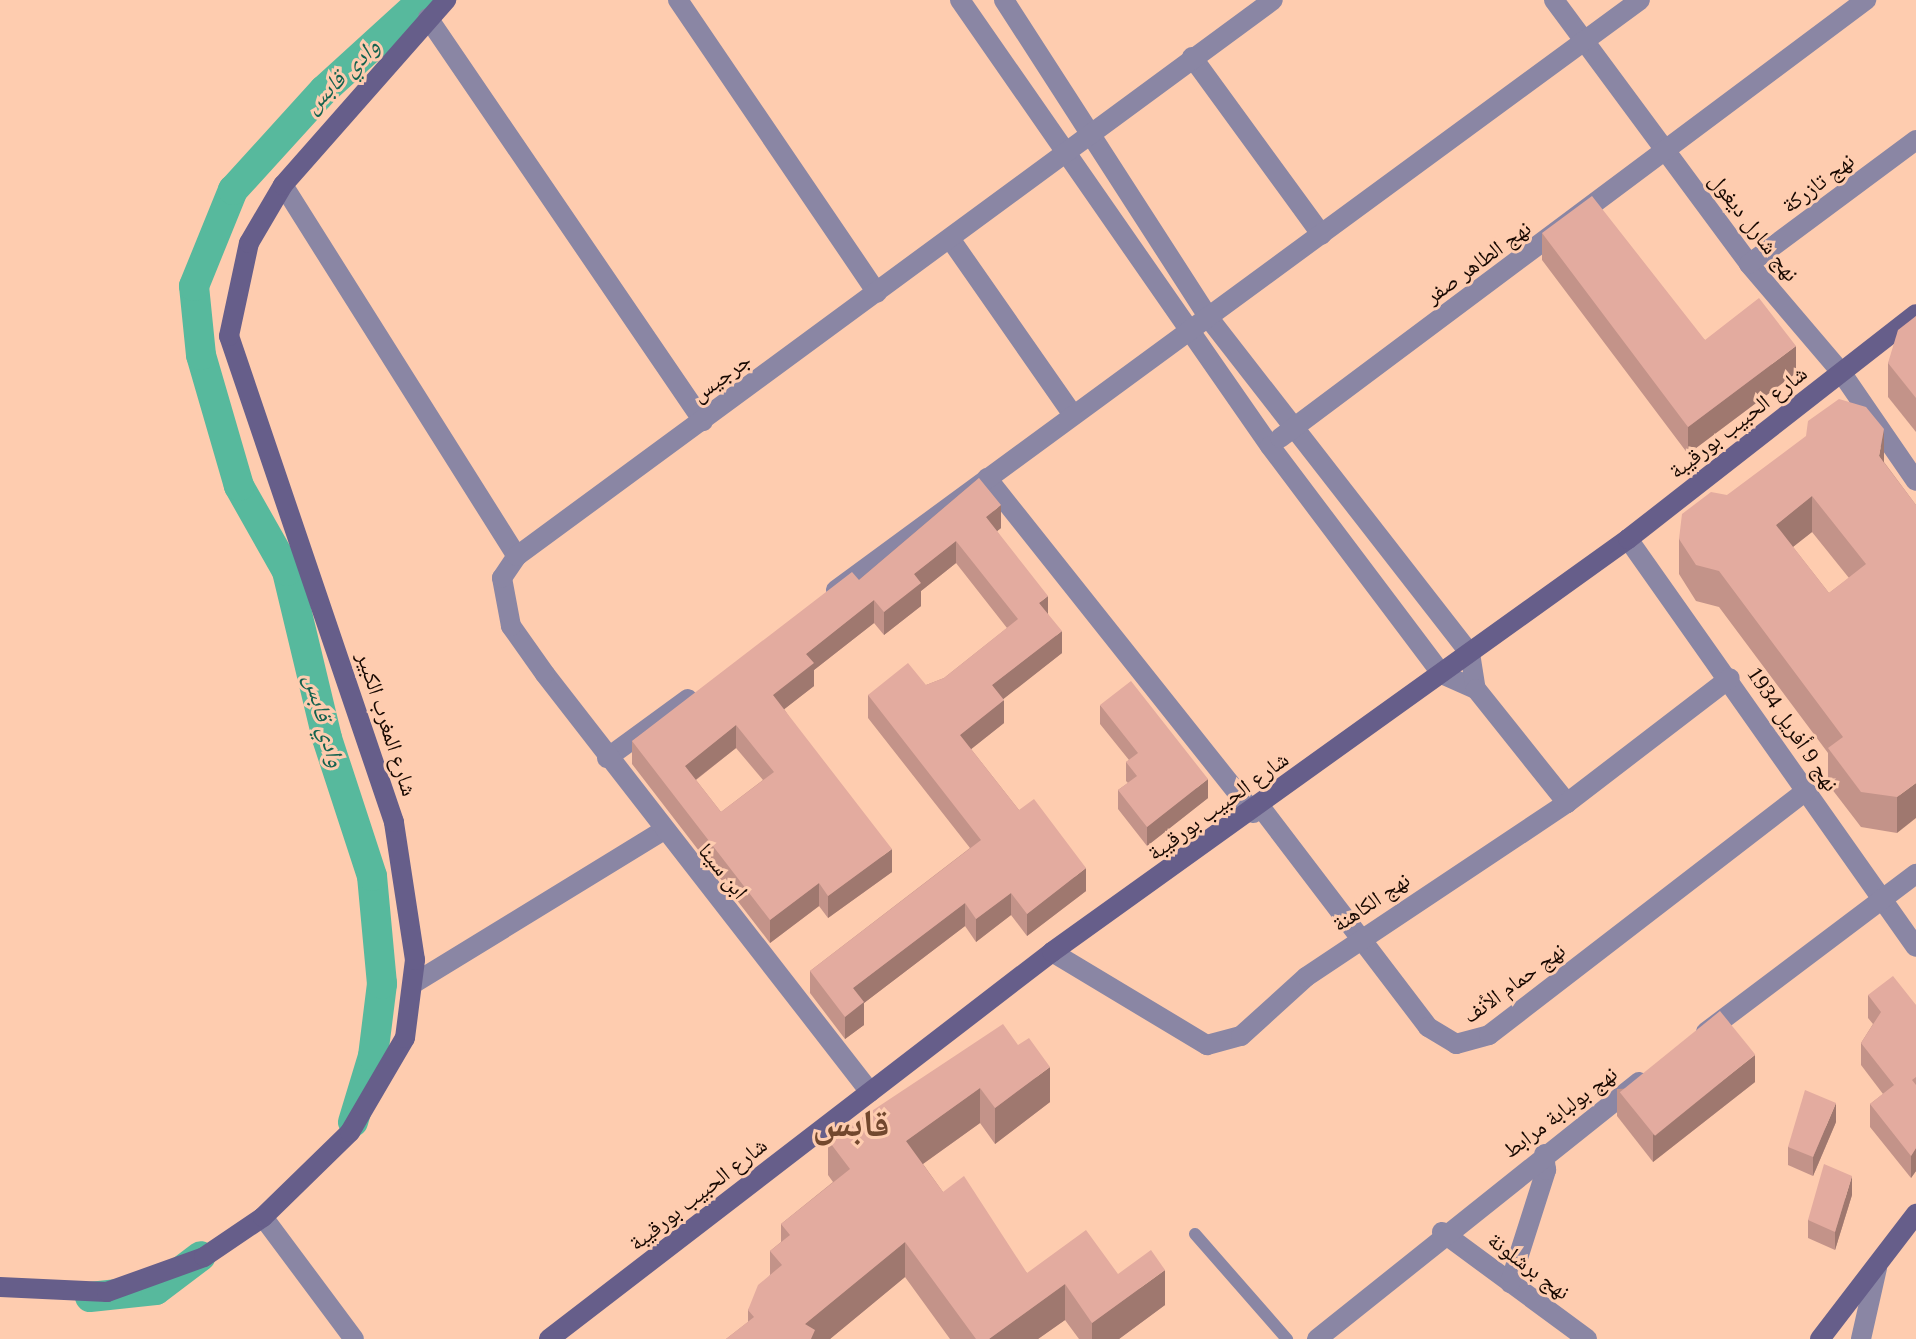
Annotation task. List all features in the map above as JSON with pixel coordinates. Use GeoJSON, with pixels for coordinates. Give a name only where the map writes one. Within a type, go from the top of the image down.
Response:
{"type":"FeatureCollection","features":[{"type":"Feature","properties":{"kind":"street","name":"شارع المغرب الكبير"},"geometry":{"type":"LineString","coordinates":[[0,1287],[107,1292],[139,1286],[204,1257],[263,1217],[375,1098],[405,1038],[416,982],[394,822],[229,336],[249,243],[283,185],[446,0]]}},
{"type":"Feature","properties":{"kind":"street"},"geometry":{"type":"LineString","coordinates":[[678,0],[877,293]]}},
{"type":"Feature","properties":{"kind":"street"},"geometry":{"type":"LineString","coordinates":[[960,0],[1061,154],[1188,332],[1442,674],[1476,689],[1567,803]]}},
{"type":"Feature","properties":{"kind":"street"},"geometry":{"type":"LineString","coordinates":[[1004,0],[1085,135],[1208,317],[1291,430],[1470,653],[1476,689]]}},
{"type":"Feature","properties":{"kind":"street","name":"نهج شارل ديغول"},"geometry":{"type":"LineString","coordinates":[[1554,0],[1749,264],[1841,372],[1916,481]]}},
{"type":"Feature","properties":{"kind":"street"},"geometry":{"type":"LineString","coordinates":[[822,600],[1640,0]]}},
{"type":"Feature","properties":{"kind":"street","name":"نهج الطاهر صفر"},"geometry":{"type":"LineString","coordinates":[[1270,446],[1667,152],[1866,0]]}},
{"type":"Feature","properties":{"kind":"street","name":"جرجيس"},"geometry":{"type":"LineString","coordinates":[[517,556],[951,240],[1085,135],[1264,3]]}},
{"type":"Feature","properties":{"kind":"street"},"geometry":{"type":"LineString","coordinates":[[428,18],[703,421]]}},
{"type":"Feature","properties":{"kind":"street"},"geometry":{"type":"LineString","coordinates":[[1192,57],[1322,235]]}},
{"type":"Feature","properties":{"kind":"street","name":"نهج تازركة"},"geometry":{"type":"LineString","coordinates":[[1749,264],[1916,140]]}},
{"type":"Feature","properties":{"kind":"street"},"geometry":{"type":"LineString","coordinates":[[283,185],[517,556]]}},
{"type":"Feature","properties":{"kind":"street"},"geometry":{"type":"LineString","coordinates":[[951,240],[1073,415]]}},
{"type":"Feature","properties":{"kind":"street","name":"شارع الحبيب بورقيبة"},"geometry":{"type":"LineString","coordinates":[[551,1338],[1052,952],[1256,809],[1628,539],[1916,314]]}},
{"type":"Feature","properties":{"kind":"street","name":"نهج حمام الأنف"},"geometry":{"type":"LineString","coordinates":[[987,478],[1360,937],[1428,1027],[1456,1044],[1473,1043],[1806,791]]}},
{"type":"Feature","properties":{"kind":"street","name":"نهج 9 أفريل 1934"},"geometry":{"type":"LineString","coordinates":[[1628,539],[1730,678],[1880,901],[1916,947]]}},
{"type":"Feature","properties":{"kind":"street","name":"ابن سينا"},"geometry":{"type":"LineString","coordinates":[[517,556],[502,578],[502,606],[545,674],[661,832],[870,1092]]}},
{"type":"Feature","properties":{"kind":"street","name":"نهج الكاهنة"},"geometry":{"type":"LineString","coordinates":[[1052,952],[1207,1045],[1241,1036],[1360,937],[1567,803],[1730,678]]}},
{"type":"Feature","properties":{"kind":"street"},"geometry":{"type":"LineString","coordinates":[[607,758],[708,684]]}},
{"type":"Feature","properties":{"kind":"street"},"geometry":{"type":"LineString","coordinates":[[416,982],[661,832]]}},
{"type":"Feature","properties":{"kind":"street"},"geometry":{"type":"LineString","coordinates":[[1681,1051],[1916,874]]}},
{"type":"Feature","properties":{"kind":"street","name":"نهج بولبابة مرابط"},"geometry":{"type":"LineString","coordinates":[[1317,1339],[1442,1232],[1656,1069]]}},
{"type":"Feature","properties":{"kind":"street"},"geometry":{"type":"LineString","coordinates":[[1510,1283],[1546,1170],[1544,1154]]}},
{"type":"Feature","properties":{"kind":"street"},"geometry":{"type":"LineString","coordinates":[[1820,1339],[1916,1214]]}},
{"type":"Feature","properties":{"kind":"street"},"geometry":{"type":"LineString","coordinates":[[263,1217],[354,1339]]}},
{"type":"Feature","properties":{"kind":"street","name":"نهج برشلونة"},"geometry":{"type":"LineString","coordinates":[[1442,1232],[1587,1339]]}},
{"type":"Feature","properties":{"kind":"street"},"geometry":{"type":"LineString","coordinates":[[1861,1339],[1877,1268]]}},
{"type":"Feature","properties":{"kind":"lane"},"geometry":{"type":"LineString","coordinates":[[1195,1234],[1287,1339]]}},
{"type":"Feature","properties":{"kind":"building"},"geometry":{"type":"Polygon","coordinates":[[[1592,196],[1705,340],[1759,298],[1796,346],[1688,427],[1542,233],[1592,196]]]}},
{"type":"Feature","properties":{"kind":"building"},"geometry":{"type":"Polygon","coordinates":[[[1916,316],[1916,398],[1888,363],[1898,330],[1916,316]]]}},
{"type":"Feature","properties":{"kind":"building"},"geometry":{"type":"Polygon","coordinates":[[[1839,399],[1866,407],[1884,429],[1879,456],[1916,505],[1916,783],[1897,797],[1861,792],[1828,748],[1843,737],[1719,571],[1696,565],[1679,539],[1682,514],[1711,492],[1727,495],[1806,436],[1808,421],[1839,399]],[[1812,496],[1776,525],[1829,593],[1866,564],[1812,496]]]}},
{"type":"Feature","properties":{"kind":"building"},"geometry":{"type":"Polygon","coordinates":[[[979,478],[1001,505],[986,517],[1048,596],[1039,603],[1062,631],[992,685],[1004,700],[960,735],[1019,810],[1034,799],[1086,868],[1027,914],[1011,893],[976,919],[965,903],[853,988],[864,1002],[845,1017],[810,971],[981,840],[868,695],[908,663],[926,685],[944,678],[1018,619],[956,541],[914,574],[921,583],[884,612],[874,600],[806,654],[814,663],[773,695],[892,849],[828,896],[819,883],[770,920],[632,741],[852,572],[859,580],[979,478]],[[736,725],[685,766],[721,812],[774,772],[736,725]]]}},
{"type":"Feature","properties":{"kind":"building"},"geometry":{"type":"Polygon","coordinates":[[[1131,681],[1208,779],[1147,827],[1118,790],[1137,776],[1126,762],[1138,753],[1100,705],[1131,681]]]}},
{"type":"Feature","properties":{"kind":"building"},"geometry":{"type":"Polygon","coordinates":[[[1893,976],[1916,1005],[1916,1077],[1912,1080],[1916,1085],[1916,1148],[1911,1156],[1870,1104],[1894,1085],[1861,1043],[1881,1012],[1868,995],[1893,976]]]}},
{"type":"Feature","properties":{"kind":"building"},"geometry":{"type":"Polygon","coordinates":[[[1720,1011],[1755,1055],[1655,1136],[1620,1092],[1720,1011]]]}},
{"type":"Feature","properties":{"kind":"building"},"geometry":{"type":"Polygon","coordinates":[[[1003,1024],[1018,1045],[1029,1038],[1050,1067],[995,1108],[980,1088],[906,1141],[943,1192],[964,1176],[1027,1273],[1086,1230],[1118,1274],[1151,1250],[1165,1270],[1092,1323],[1065,1284],[989,1339],[976,1339],[905,1242],[805,1324],[815,1330],[811,1339],[726,1339],[754,1317],[748,1310],[758,1285],[782,1265],[770,1251],[790,1235],[781,1224],[850,1169],[828,1140],[1003,1024]]]}},
{"type":"Feature","properties":{"kind":"building"},"geometry":{"type":"Polygon","coordinates":[[[1805,1090],[1836,1103],[1813,1157],[1788,1147],[1805,1090]]]}},
{"type":"Feature","properties":{"kind":"building"},"geometry":{"type":"Polygon","coordinates":[[[1824,1164],[1852,1176],[1835,1232],[1808,1220],[1824,1164]]]}},
{"type":"Feature","properties":{"kind":"waterway","name":"وادي قابس"},"geometry":{"type":"LineString","coordinates":[[353,1122],[373,1056],[382,984],[372,876],[327,738],[287,571],[239,486],[201,355],[194,286],[233,190],[324,90],[423,0]]}},
{"type":"Feature","properties":{"kind":"waterway","name":"وادي قابس"},"geometry":{"type":"LineString","coordinates":[[90,1297],[156,1290],[201,1256]]}},
{"type":"Feature","properties":{"kind":"district","name":"قابس"},"geometry":{"type":"Point","coordinates":[851,1124]}}]}
